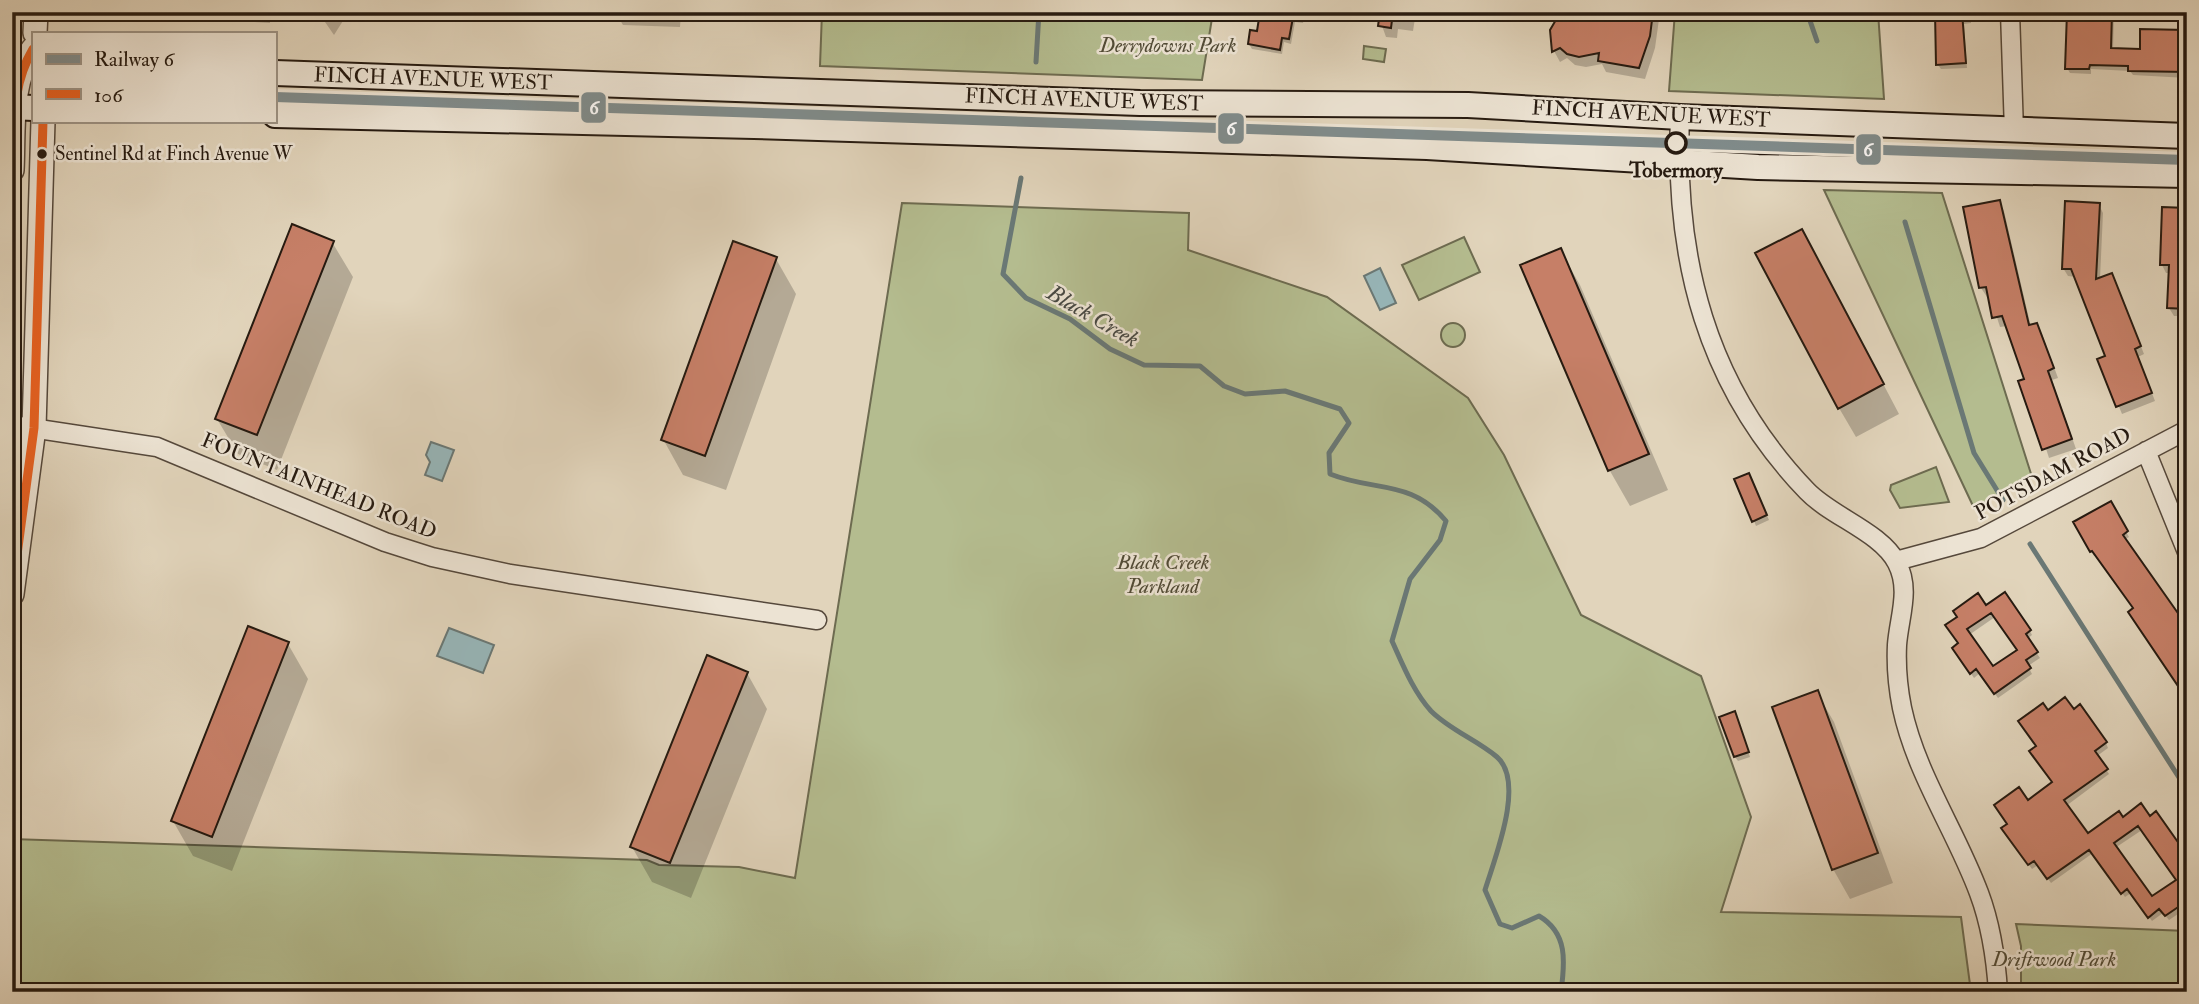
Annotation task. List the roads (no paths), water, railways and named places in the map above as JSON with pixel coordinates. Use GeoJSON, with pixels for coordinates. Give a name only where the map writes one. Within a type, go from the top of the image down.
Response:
{"type":"FeatureCollection","features":[{"type":"Feature","properties":{"kind":"main road","name":"FINCH AVENUE WEST"},"geometry":{"type":"LineString","coordinates":[[276,73],[1126,102],[1468,105],[1680,117],[2187,136]]}},
{"type":"Feature","properties":{"kind":"main road","name":"FINCH AVENUE WEST"},"geometry":{"type":"LineString","coordinates":[[276,115],[754,126],[1427,147],[1758,167],[2187,175]]}},
{"type":"Feature","properties":{"kind":"street"},"geometry":{"type":"LineString","coordinates":[[35,32],[36,12]]}},
{"type":"Feature","properties":{"kind":"street"},"geometry":{"type":"LineString","coordinates":[[2010,12],[2014,131]]}},
{"type":"Feature","properties":{"kind":"street"},"geometry":{"type":"LineString","coordinates":[[12,170],[26,59]]}},
{"type":"Feature","properties":{"kind":"street"},"geometry":{"type":"LineString","coordinates":[[1680,117],[1678,162],[1682,231],[1701,314],[1722,366],[1758,431],[1795,478],[1820,505],[1882,543],[1896,561],[1904,590],[1897,644],[1902,708],[1916,754],[1979,892],[1996,956],[1998,992]]}},
{"type":"Feature","properties":{"kind":"street"},"geometry":{"type":"LineString","coordinates":[[12,594],[43,122]]}},
{"type":"Feature","properties":{"kind":"street","name":"FOUNTAINHEAD ROAD"},"geometry":{"type":"LineString","coordinates":[[23,426],[157,447],[385,541],[432,557],[510,574],[817,620]]}},
{"type":"Feature","properties":{"kind":"street","name":"POTSDAM ROAD"},"geometry":{"type":"LineString","coordinates":[[1896,561],[1980,538],[2187,430]]}},
{"type":"Feature","properties":{"kind":"street"},"geometry":{"type":"LineString","coordinates":[[2146,451],[2187,552]]}},
{"type":"Feature","properties":{"kind":"water"},"geometry":{"type":"Polygon","coordinates":[[[1380,268],[1396,303],[1380,310],[1364,276],[1380,268]]]}},
{"type":"Feature","properties":{"kind":"water"},"geometry":{"type":"Polygon","coordinates":[[[431,442],[454,450],[442,481],[425,475],[430,462],[426,455],[431,442]]]}},
{"type":"Feature","properties":{"kind":"water"},"geometry":{"type":"Polygon","coordinates":[[[449,628],[494,645],[483,673],[437,656],[449,628]]]}},
{"type":"Feature","properties":{"kind":"waterway","name":"Black Creek"},"geometry":{"type":"LineString","coordinates":[[1036,62],[1039,12]]}},
{"type":"Feature","properties":{"kind":"waterway"},"geometry":{"type":"LineString","coordinates":[[1807,12],[1817,41]]}},
{"type":"Feature","properties":{"kind":"waterway","name":"Black Creek"},"geometry":{"type":"LineString","coordinates":[[1021,178],[1003,274],[1026,298],[1070,319],[1110,349],[1144,365],[1200,366],[1224,386],[1245,394],[1285,391],[1340,409],[1349,423],[1329,453],[1330,474],[1406,492],[1433,508],[1446,521],[1440,540],[1410,579],[1392,641],[1414,686],[1431,711],[1497,757],[1505,769],[1509,784],[1505,822],[1485,890],[1500,924],[1512,928],[1539,916],[1555,931],[1560,940],[1563,959],[1561,992]]}},
{"type":"Feature","properties":{"kind":"waterway"},"geometry":{"type":"LineString","coordinates":[[1905,222],[1974,453],[2003,500]]}},
{"type":"Feature","properties":{"kind":"waterway"},"geometry":{"type":"LineString","coordinates":[[2030,544],[2187,790]]}},
{"type":"Feature","properties":{"kind":"rail line","name":"6"},"geometry":{"type":"LineString","coordinates":[[276,97],[2187,160]]}},
{"type":"Feature","properties":{"kind":"place","name":"Tobermory"},"geometry":{"type":"Point","coordinates":[1676,143]}},
{"type":"Feature","properties":{"kind":"place","name":"Sentinel Rd at Finch Avenue W"},"geometry":{"type":"Point","coordinates":[42,154]}},
{"type":"Feature","properties":{"kind":"park label","name":"Derrydowns Park"},"geometry":{"type":"Point","coordinates":[1168,45]}},
{"type":"Feature","properties":{"kind":"park label","name":"Black Creek Parkland"},"geometry":{"type":"Point","coordinates":[1163,574]}},
{"type":"Feature","properties":{"kind":"park label","name":"Driftwood Park"},"geometry":{"type":"Point","coordinates":[2054,959]}}]}
